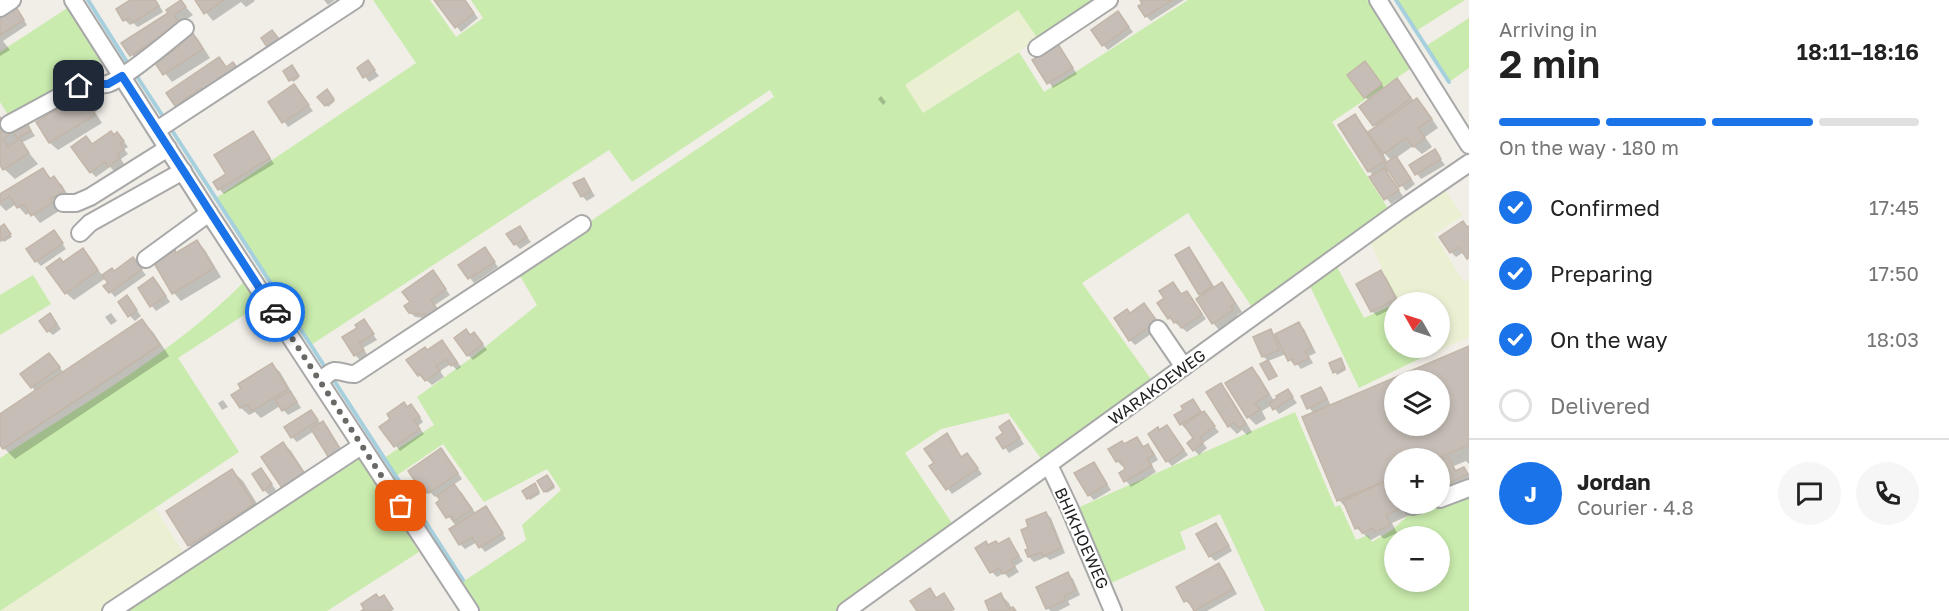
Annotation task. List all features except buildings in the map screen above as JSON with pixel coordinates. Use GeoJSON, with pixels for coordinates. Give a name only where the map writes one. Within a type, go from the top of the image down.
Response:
{"type":"FeatureCollection","features":[{"type":"Feature","properties":{"kind":"street"},"geometry":{"type":"LineString","coordinates":[[0,8],[12,0]]}},
{"type":"Feature","properties":{"kind":"street"},"geometry":{"type":"LineString","coordinates":[[73,0],[470,611]]}},
{"type":"Feature","properties":{"kind":"street"},"geometry":{"type":"LineString","coordinates":[[157,130],[355,0]]}},
{"type":"Feature","properties":{"kind":"street"},"geometry":{"type":"LineString","coordinates":[[1037,48],[1109,0]]}},
{"type":"Feature","properties":{"kind":"street"},"geometry":{"type":"LineString","coordinates":[[1378,0],[1469,145]]}},
{"type":"Feature","properties":{"kind":"street"},"geometry":{"type":"LineString","coordinates":[[9,124],[79,86],[108,84],[185,28]]}},
{"type":"Feature","properties":{"kind":"street"},"geometry":{"type":"LineString","coordinates":[[63,202],[76,203],[90,197],[168,148]]}},
{"type":"Feature","properties":{"kind":"street","name":"WARAKOEWEG"},"geometry":{"type":"LineString","coordinates":[[846,611],[1399,211],[1469,163]]}},
{"type":"Feature","properties":{"kind":"street"},"geometry":{"type":"LineString","coordinates":[[80,233],[103,215],[183,171]]}},
{"type":"Feature","properties":{"kind":"street"},"geometry":{"type":"LineString","coordinates":[[146,259],[210,213]]}},
{"type":"Feature","properties":{"kind":"street"},"geometry":{"type":"LineString","coordinates":[[320,381],[336,371],[348,375],[355,374],[582,224]]}},
{"type":"Feature","properties":{"kind":"street"},"geometry":{"type":"LineString","coordinates":[[1158,329],[1184,367]]}},
{"type":"Feature","properties":{"kind":"street"},"geometry":{"type":"LineString","coordinates":[[111,611],[362,446]]}},
{"type":"Feature","properties":{"kind":"street","name":"BHIKHOEWEG"},"geometry":{"type":"LineString","coordinates":[[1049,465],[1070,507],[1113,611]]}},
{"type":"Feature","properties":{"kind":"street"},"geometry":{"type":"LineString","coordinates":[[1450,495],[1469,488]]}},
{"type":"Feature","properties":{"kind":"green space"},"geometry":{"type":"Polygon","coordinates":[[[373,0],[430,0],[456,37],[483,18],[471,0],[1097,0],[1038,39],[1018,10],[905,85],[923,113],[1019,52],[1044,92],[1188,0],[1367,0],[1410,69],[1332,122],[1391,213],[1254,310],[1188,213],[1082,283],[1151,379],[1042,460],[1008,413],[941,429],[905,453],[954,526],[836,611],[476,611],[458,585],[526,540],[522,525],[561,490],[547,469],[484,502],[443,444],[396,476],[384,458],[434,425],[417,397],[474,356],[537,305],[517,271],[774,97],[770,90],[632,182],[609,150],[311,345],[216,198],[416,63],[373,0]]]}},
{"type":"Feature","properties":{"kind":"green space"},"geometry":{"type":"Polygon","coordinates":[[[1396,0],[1465,0],[1416,31],[1396,0]]]}},
{"type":"Feature","properties":{"kind":"green space"},"geometry":{"type":"Polygon","coordinates":[[[72,5],[105,59],[10,118],[0,102],[0,52],[72,5]]]}},
{"type":"Feature","properties":{"kind":"green space"},"geometry":{"type":"Polygon","coordinates":[[[1018,10],[1038,39],[923,113],[904,85],[1018,10]]]}},
{"type":"Feature","properties":{"kind":"green space"},"geometry":{"type":"Polygon","coordinates":[[[1469,18],[1469,68],[1449,82],[1426,46],[1469,18]]]}},
{"type":"Feature","properties":{"kind":"green space"},"geometry":{"type":"Polygon","coordinates":[[[1443,187],[1463,216],[1434,234],[1464,282],[1469,279],[1469,337],[1450,345],[1450,292],[1392,292],[1370,241],[1443,187]]]}},
{"type":"Feature","properties":{"kind":"green space"},"geometry":{"type":"Polygon","coordinates":[[[1336,265],[1364,318],[1384,309],[1384,358],[1421,358],[1396,370],[1384,370],[1384,376],[1359,388],[1309,284],[1336,265]]]}},
{"type":"Feature","properties":{"kind":"green space"},"geometry":{"type":"Polygon","coordinates":[[[33,275],[51,304],[0,335],[0,295],[33,275]]]}},
{"type":"Feature","properties":{"kind":"green space"},"geometry":{"type":"Polygon","coordinates":[[[246,280],[261,304],[178,358],[239,452],[0,611],[0,458],[159,353],[219,306],[246,280]]]}},
{"type":"Feature","properties":{"kind":"green space"},"geometry":{"type":"Polygon","coordinates":[[[1295,412],[1335,507],[1340,505],[1356,540],[1368,535],[1372,542],[1384,535],[1384,592],[1450,592],[1450,526],[1396,526],[1410,514],[1450,514],[1450,500],[1469,494],[1469,611],[1265,611],[1220,514],[1180,532],[1186,549],[1109,584],[1075,509],[1295,412]]]}},
{"type":"Feature","properties":{"kind":"green space"},"geometry":{"type":"Polygon","coordinates":[[[361,456],[419,552],[327,611],[121,611],[361,456]]]}},
{"type":"Feature","properties":{"kind":"green space"},"geometry":{"type":"Polygon","coordinates":[[[155,508],[186,557],[102,611],[1,611],[155,508]]]}},
{"type":"Feature","properties":{"kind":"waterway"},"geometry":{"type":"LineString","coordinates":[[88,0],[127,62]]}},
{"type":"Feature","properties":{"kind":"waterway"},"geometry":{"type":"LineString","coordinates":[[1396,0],[1449,82]]}},
{"type":"Feature","properties":{"kind":"waterway"},"geometry":{"type":"LineString","coordinates":[[136,75],[162,115]]}},
{"type":"Feature","properties":{"kind":"waterway"},"geometry":{"type":"LineString","coordinates":[[173,132],[325,367]]}},
{"type":"Feature","properties":{"kind":"waterway"},"geometry":{"type":"LineString","coordinates":[[335,382],[463,580]]}},
{"type":"Feature","properties":{"kind":"way so far"},"geometry":{"type":"LineString","coordinates":[[275,312],[401,506]]}},
{"type":"Feature","properties":{"kind":"route"},"geometry":{"type":"LineString","coordinates":[[79,86],[108,84],[122,76],[275,312]]}}]}
